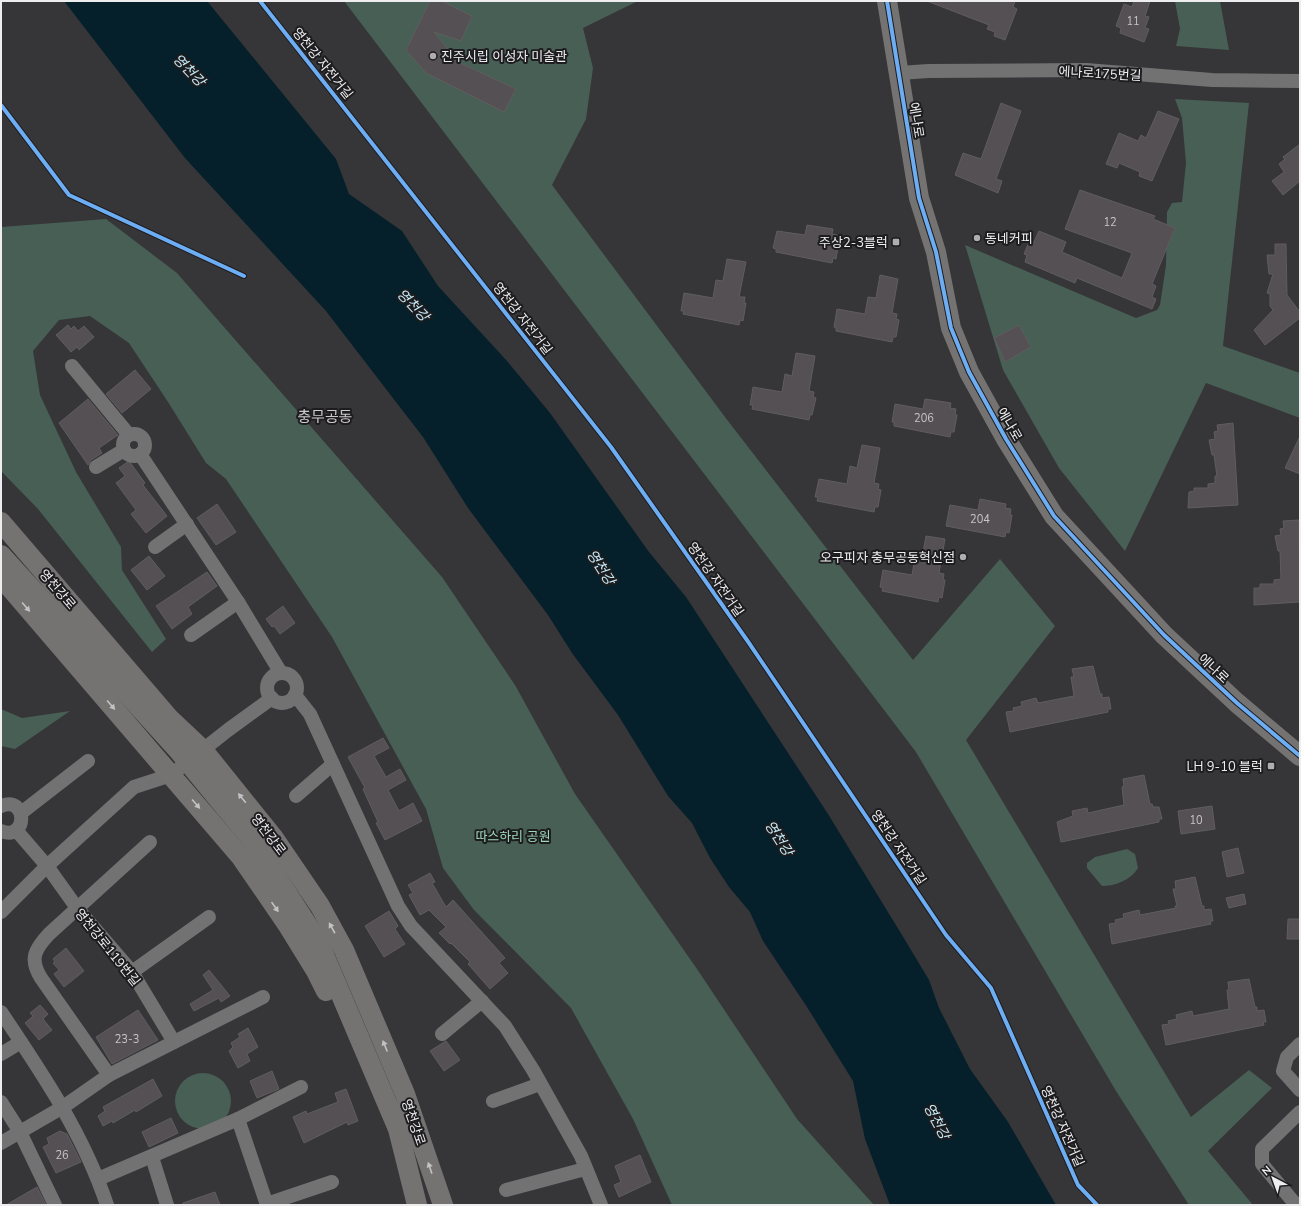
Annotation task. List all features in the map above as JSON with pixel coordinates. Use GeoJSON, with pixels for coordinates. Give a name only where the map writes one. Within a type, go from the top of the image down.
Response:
{"type":"FeatureCollection","features":[{"type":"Feature","properties":{"kind":"street","name":"에나로"},"geometry":{"type":"LineString","coordinates":[[887,1],[900,73],[919,198],[936,252],[951,328],[969,372],[1006,439],[1054,516],[1164,635],[1237,703],[1300,756]]}},
{"type":"Feature","properties":{"kind":"street","name":"에나로175번길"},"geometry":{"type":"LineString","coordinates":[[900,73],[928,71],[1086,70],[1212,80],[1300,81]]}},
{"type":"Feature","properties":{"kind":"street"},"geometry":{"type":"LineString","coordinates":[[72,366],[129,435]]}},
{"type":"Feature","properties":{"kind":"street"},"geometry":{"type":"LineString","coordinates":[[136,434],[142,438],[145,445],[140,454],[131,456],[124,450],[124,439],[129,435],[136,434]]}},
{"type":"Feature","properties":{"kind":"street"},"geometry":{"type":"LineString","coordinates":[[96,467],[124,450]]}},
{"type":"Feature","properties":{"kind":"street"},"geometry":{"type":"LineString","coordinates":[[140,454],[238,602],[281,673]]}},
{"type":"Feature","properties":{"kind":"street","name":"영천강로"},"geometry":{"type":"LineString","coordinates":[[1,522],[169,718],[202,751],[273,837],[320,906],[344,950],[405,1094],[443,1205]]}},
{"type":"Feature","properties":{"kind":"street"},"geometry":{"type":"LineString","coordinates":[[155,547],[186,524]]}},
{"type":"Feature","properties":{"kind":"street","name":"영천강로"},"geometry":{"type":"LineString","coordinates":[[1,555],[178,750],[254,842],[319,943],[398,1129],[417,1205]]}},
{"type":"Feature","properties":{"kind":"street"},"geometry":{"type":"LineString","coordinates":[[1,577],[241,857],[287,924],[316,971],[342,1024],[370,1089],[387,1138],[406,1205]]}},
{"type":"Feature","properties":{"kind":"street"},"geometry":{"type":"LineString","coordinates":[[192,635],[238,602]]}},
{"type":"Feature","properties":{"kind":"street"},"geometry":{"type":"LineString","coordinates":[[281,673],[290,675],[298,686],[296,695],[284,703],[272,698],[268,690],[269,680],[281,673]]}},
{"type":"Feature","properties":{"kind":"street"},"geometry":{"type":"LineString","coordinates":[[296,695],[310,714],[398,906],[411,926],[505,1026],[581,1156],[585,1169],[601,1205]]}},
{"type":"Feature","properties":{"kind":"street"},"geometry":{"type":"LineString","coordinates":[[1,912],[47,866],[134,787],[172,775],[272,698]]}},
{"type":"Feature","properties":{"kind":"street"},"geometry":{"type":"LineString","coordinates":[[21,813],[88,761]]}},
{"type":"Feature","properties":{"kind":"street"},"geometry":{"type":"LineString","coordinates":[[296,796],[333,764]]}},
{"type":"Feature","properties":{"kind":"street"},"geometry":{"type":"LineString","coordinates":[[1,806],[8,804],[14,805],[21,813],[22,822],[16,830],[7,833],[1,832]]}},
{"type":"Feature","properties":{"kind":"street","name":"영천강로119번길"},"geometry":{"type":"LineString","coordinates":[[16,830],[47,866],[77,908],[132,972],[174,1042]]}},
{"type":"Feature","properties":{"kind":"street"},"geometry":{"type":"LineString","coordinates":[[109,1075],[35,969],[34,961],[37,946],[150,842]]}},
{"type":"Feature","properties":{"kind":"street"},"geometry":{"type":"LineString","coordinates":[[132,972],[209,917]]}},
{"type":"Feature","properties":{"kind":"street"},"geometry":{"type":"LineString","coordinates":[[1,1143],[63,1107],[109,1075],[263,997]]}},
{"type":"Feature","properties":{"kind":"street"},"geometry":{"type":"LineString","coordinates":[[442,1034],[482,1001]]}},
{"type":"Feature","properties":{"kind":"street"},"geometry":{"type":"LineString","coordinates":[[1,1012],[63,1107],[98,1179],[107,1205]]}},
{"type":"Feature","properties":{"kind":"street"},"geometry":{"type":"LineString","coordinates":[[1,1054],[21,1042]]}},
{"type":"Feature","properties":{"kind":"street"},"geometry":{"type":"LineString","coordinates":[[1300,1044],[1287,1057],[1283,1071],[1300,1090]]}},
{"type":"Feature","properties":{"kind":"street"},"geometry":{"type":"LineString","coordinates":[[493,1101],[540,1084]]}},
{"type":"Feature","properties":{"kind":"street"},"geometry":{"type":"LineString","coordinates":[[98,1179],[238,1119],[301,1087]]}},
{"type":"Feature","properties":{"kind":"street"},"geometry":{"type":"LineString","coordinates":[[1,1102],[20,1132],[55,1205]]}},
{"type":"Feature","properties":{"kind":"street"},"geometry":{"type":"LineString","coordinates":[[1296,1205],[1262,1164],[1262,1149],[1300,1112]]}},
{"type":"Feature","properties":{"kind":"street"},"geometry":{"type":"LineString","coordinates":[[238,1119],[267,1205],[332,1182]]}},
{"type":"Feature","properties":{"kind":"street"},"geometry":{"type":"LineString","coordinates":[[152,1157],[167,1205]]}},
{"type":"Feature","properties":{"kind":"street"},"geometry":{"type":"LineString","coordinates":[[506,1190],[585,1169]]}},
{"type":"Feature","properties":{"kind":"green space"},"geometry":{"type":"Polygon","coordinates":[[[344,1],[638,1],[583,28],[593,68],[586,119],[552,185],[728,421],[913,660],[1000,559],[1055,626],[966,740],[1191,1117],[1249,1070],[1272,1088],[1208,1151],[1253,1205],[1189,1205],[1116,1091],[916,752],[344,1]]]}},
{"type":"Feature","properties":{"kind":"green space"},"geometry":{"type":"Polygon","coordinates":[[[1175,1],[1220,1],[1229,50],[1176,46],[1180,29],[1175,1]]]}},
{"type":"Feature","properties":{"kind":"green space"},"geometry":{"type":"Polygon","coordinates":[[[1175,99],[1249,103],[1223,346],[1300,373],[1300,418],[1206,383],[1125,551],[1059,468],[1003,370],[965,245],[1136,318],[1157,310],[1160,305],[1166,265],[1167,212],[1172,203],[1182,202],[1186,163],[1182,118],[1175,99]]]}},
{"type":"Feature","properties":{"kind":"green space","name":"따스하리 공원"},"geometry":{"type":"Polygon","coordinates":[[[106,219],[177,273],[442,577],[515,685],[575,794],[697,969],[797,1119],[874,1205],[672,1205],[633,1119],[571,1008],[474,910],[443,868],[426,809],[332,637],[226,479],[206,463],[129,343],[90,316],[59,320],[33,351],[40,395],[76,472],[121,547],[122,570],[166,639],[152,652],[38,509],[1,471],[1,227],[106,219]]]}},
{"type":"Feature","properties":{"kind":"green space"},"geometry":{"type":"Polygon","coordinates":[[[1,709],[22,718],[70,711],[15,749],[1,746],[1,709]]]}},
{"type":"Feature","properties":{"kind":"green space"},"geometry":{"type":"Polygon","coordinates":[[[1127,849],[1135,854],[1138,868],[1131,876],[1122,882],[1102,886],[1087,868],[1087,863],[1095,857],[1127,849]]]}},
{"type":"Feature","properties":{"kind":"green space"},"geometry":{"type":"Polygon","coordinates":[[[197,1073],[209,1073],[223,1081],[231,1095],[229,1112],[223,1121],[209,1129],[197,1129],[187,1124],[180,1117],[175,1107],[175,1095],[180,1085],[187,1078],[197,1073]]]}},
{"type":"Feature","properties":{"kind":"water","name":"영천강"},"geometry":{"type":"Polygon","coordinates":[[[64,1],[207,1],[336,159],[349,194],[402,231],[438,286],[507,361],[550,413],[649,552],[686,597],[828,814],[905,940],[929,980],[939,1008],[970,1069],[1008,1122],[1056,1205],[890,1205],[865,1139],[853,1081],[807,1007],[763,941],[750,912],[729,887],[710,858],[692,823],[668,796],[618,715],[572,653],[548,615],[468,508],[423,437],[326,311],[185,158],[64,1]]]}},
{"type":"Feature","properties":{"kind":"building","name":"진주시립 이성자 미술관"},"geometry":{"type":"Polygon","coordinates":[[[430,1],[442,1],[472,16],[461,41],[434,32],[458,62],[516,89],[504,112],[426,73],[406,50],[430,1]]]}},
{"type":"Feature","properties":{"kind":"building"},"geometry":{"type":"Polygon","coordinates":[[[927,1],[1015,1],[1013,7],[1017,9],[1005,40],[994,36],[995,32],[987,29],[989,25],[927,1]]]}},
{"type":"Feature","properties":{"kind":"building"},"geometry":{"type":"Polygon","coordinates":[[[1134,1],[1150,1],[1145,16],[1149,17],[1145,28],[1149,29],[1144,42],[1120,33],[1121,28],[1116,26],[1124,4],[1132,7],[1134,1]]]}},
{"type":"Feature","properties":{"kind":"building"},"geometry":{"type":"Polygon","coordinates":[[[1001,103],[1021,111],[996,179],[1002,181],[998,193],[955,175],[963,153],[981,159],[1001,103]]]}},
{"type":"Feature","properties":{"kind":"building"},"geometry":{"type":"Polygon","coordinates":[[[1158,111],[1179,119],[1152,181],[1139,176],[1140,172],[1119,163],[1117,168],[1106,164],[1119,133],[1138,141],[1141,135],[1146,138],[1158,111]]]}},
{"type":"Feature","properties":{"kind":"building"},"geometry":{"type":"Polygon","coordinates":[[[1300,144],[1300,181],[1283,195],[1272,181],[1284,172],[1279,164],[1285,159],[1283,157],[1300,144]]]}},
{"type":"Feature","properties":{"kind":"building"},"geometry":{"type":"Polygon","coordinates":[[[1080,190],[1155,216],[1153,219],[1175,228],[1152,284],[1156,286],[1152,297],[1156,299],[1152,309],[1077,278],[1075,283],[1025,262],[1027,255],[1024,254],[1029,242],[1033,244],[1039,231],[1066,242],[1062,252],[1122,278],[1132,253],[1065,229],[1080,190]]]}},
{"type":"Feature","properties":{"kind":"building"},"geometry":{"type":"Polygon","coordinates":[[[807,225],[833,229],[832,234],[837,235],[836,240],[839,241],[836,259],[833,258],[832,263],[776,252],[776,249],[773,248],[777,231],[805,235],[807,225]]]}},
{"type":"Feature","properties":{"kind":"building"},"geometry":{"type":"Polygon","coordinates":[[[1275,244],[1286,244],[1287,295],[1300,312],[1300,318],[1265,345],[1254,330],[1273,310],[1270,306],[1270,294],[1267,293],[1273,274],[1269,274],[1267,255],[1275,255],[1275,244]]]}},
{"type":"Feature","properties":{"kind":"building"},"geometry":{"type":"Polygon","coordinates":[[[727,259],[746,262],[739,297],[745,297],[744,303],[746,303],[743,321],[740,320],[739,325],[683,314],[684,311],[681,311],[684,293],[713,298],[716,280],[723,281],[727,259]]]}},
{"type":"Feature","properties":{"kind":"building"},"geometry":{"type":"Polygon","coordinates":[[[880,275],[898,279],[892,313],[897,314],[896,319],[899,320],[896,337],[893,337],[892,342],[836,331],[836,328],[834,327],[837,309],[865,314],[868,297],[876,298],[880,275]]]}},
{"type":"Feature","properties":{"kind":"building"},"geometry":{"type":"Polygon","coordinates":[[[68,325],[71,329],[74,326],[78,331],[84,326],[94,337],[79,350],[77,347],[71,352],[56,335],[68,325]]]}},
{"type":"Feature","properties":{"kind":"building"},"geometry":{"type":"Polygon","coordinates":[[[1019,325],[1031,347],[1005,362],[994,338],[1019,325]]]}},
{"type":"Feature","properties":{"kind":"building"},"geometry":{"type":"Polygon","coordinates":[[[796,353],[815,356],[809,391],[814,392],[813,397],[816,398],[812,415],[810,415],[809,420],[752,409],[753,405],[750,405],[753,387],[782,392],[785,374],[792,376],[796,353]]]}},
{"type":"Feature","properties":{"kind":"building"},"geometry":{"type":"Polygon","coordinates":[[[135,370],[151,389],[122,413],[106,394],[135,370]]]}},
{"type":"Feature","properties":{"kind":"building"},"geometry":{"type":"Polygon","coordinates":[[[88,399],[118,435],[99,448],[102,453],[91,460],[88,465],[59,423],[88,399]]]}},
{"type":"Feature","properties":{"kind":"building"},"geometry":{"type":"Polygon","coordinates":[[[925,399],[951,403],[950,408],[956,409],[955,414],[957,415],[954,432],[951,432],[950,437],[894,426],[894,422],[892,422],[895,404],[923,409],[925,399]]]}},
{"type":"Feature","properties":{"kind":"building"},"geometry":{"type":"Polygon","coordinates":[[[1233,423],[1238,505],[1188,508],[1189,492],[1194,491],[1194,488],[1208,488],[1208,484],[1215,483],[1215,476],[1217,476],[1214,455],[1212,455],[1209,440],[1215,439],[1214,432],[1218,431],[1217,425],[1233,423]]]}},
{"type":"Feature","properties":{"kind":"building"},"geometry":{"type":"Polygon","coordinates":[[[1300,436],[1300,474],[1285,468],[1300,436]]]}},
{"type":"Feature","properties":{"kind":"building"},"geometry":{"type":"Polygon","coordinates":[[[862,445],[880,448],[874,483],[879,484],[878,489],[881,490],[878,507],[875,507],[874,512],[817,501],[818,497],[815,497],[819,479],[847,484],[850,466],[857,468],[862,445]]]}},
{"type":"Feature","properties":{"kind":"building"},"geometry":{"type":"Polygon","coordinates":[[[129,461],[145,483],[143,485],[167,516],[146,533],[131,514],[136,510],[116,483],[125,476],[119,468],[129,461]]]}},
{"type":"Feature","properties":{"kind":"building"},"geometry":{"type":"Polygon","coordinates":[[[980,499],[1006,504],[1005,508],[1011,509],[1010,515],[1012,515],[1009,533],[1006,532],[1005,537],[946,526],[950,505],[978,510],[980,499]]]}},
{"type":"Feature","properties":{"kind":"building"},"geometry":{"type":"Polygon","coordinates":[[[217,504],[236,532],[216,545],[197,518],[217,504]]]}},
{"type":"Feature","properties":{"kind":"building"},"geometry":{"type":"Polygon","coordinates":[[[1299,520],[1300,602],[1254,605],[1254,588],[1260,588],[1260,584],[1274,584],[1274,580],[1281,579],[1280,551],[1278,551],[1275,536],[1281,535],[1280,529],[1284,528],[1283,521],[1299,520]]]}},
{"type":"Feature","properties":{"kind":"building"},"geometry":{"type":"Polygon","coordinates":[[[926,536],[945,539],[939,573],[944,574],[943,580],[945,580],[942,598],[939,597],[938,602],[882,591],[883,588],[880,587],[883,570],[912,575],[915,557],[922,558],[926,536]]]}},
{"type":"Feature","properties":{"kind":"building"},"geometry":{"type":"Polygon","coordinates":[[[149,556],[165,576],[147,590],[131,570],[149,556]]]}},
{"type":"Feature","properties":{"kind":"building"},"geometry":{"type":"Polygon","coordinates":[[[207,572],[217,586],[188,607],[192,614],[172,629],[156,606],[207,572]]]}},
{"type":"Feature","properties":{"kind":"building"},"geometry":{"type":"Polygon","coordinates":[[[283,606],[295,623],[280,634],[266,619],[283,606]]]}},
{"type":"Feature","properties":{"kind":"building"},"geometry":{"type":"Polygon","coordinates":[[[1093,666],[1102,698],[1109,697],[1111,709],[1108,709],[1108,712],[1010,732],[1006,712],[1014,711],[1013,708],[1022,706],[1021,702],[1036,698],[1038,703],[1074,696],[1071,677],[1074,677],[1072,669],[1093,666]]]}},
{"type":"Feature","properties":{"kind":"building"},"geometry":{"type":"Polygon","coordinates":[[[383,738],[389,748],[374,756],[386,777],[400,769],[406,780],[388,790],[399,811],[413,803],[422,821],[385,840],[376,823],[378,822],[363,789],[365,788],[348,757],[383,738]]]}},
{"type":"Feature","properties":{"kind":"building"},"geometry":{"type":"Polygon","coordinates":[[[1144,775],[1150,804],[1152,804],[1153,807],[1159,807],[1162,819],[1159,819],[1159,822],[1061,842],[1057,822],[1073,816],[1072,811],[1087,808],[1088,813],[1124,805],[1122,787],[1124,786],[1123,779],[1144,775]]]}},
{"type":"Feature","properties":{"kind":"building"},"geometry":{"type":"Polygon","coordinates":[[[1212,806],[1215,829],[1181,834],[1178,811],[1212,806]]]}},
{"type":"Feature","properties":{"kind":"building"},"geometry":{"type":"Polygon","coordinates":[[[1238,848],[1244,873],[1227,877],[1222,852],[1238,848]]]}},
{"type":"Feature","properties":{"kind":"building"},"geometry":{"type":"Polygon","coordinates":[[[430,873],[435,882],[432,883],[446,907],[453,900],[505,958],[499,963],[508,973],[490,989],[468,964],[470,962],[439,933],[446,927],[429,910],[420,915],[409,895],[413,893],[408,885],[430,873]]]}},
{"type":"Feature","properties":{"kind":"building"},"geometry":{"type":"Polygon","coordinates":[[[1195,877],[1204,910],[1211,909],[1213,921],[1210,921],[1211,924],[1112,944],[1109,924],[1116,923],[1115,920],[1124,918],[1123,914],[1139,910],[1140,915],[1176,908],[1175,906],[1177,906],[1173,889],[1176,889],[1175,881],[1195,877]]]}},
{"type":"Feature","properties":{"kind":"building"},"geometry":{"type":"Polygon","coordinates":[[[1244,894],[1246,904],[1229,908],[1226,898],[1244,894]]]}},
{"type":"Feature","properties":{"kind":"building"},"geometry":{"type":"Polygon","coordinates":[[[389,911],[398,926],[395,929],[405,944],[384,957],[365,926],[389,911]]]}},
{"type":"Feature","properties":{"kind":"building"},"geometry":{"type":"Polygon","coordinates":[[[1288,919],[1300,919],[1300,939],[1287,939],[1288,919]]]}},
{"type":"Feature","properties":{"kind":"building"},"geometry":{"type":"Polygon","coordinates":[[[66,948],[84,971],[64,987],[54,974],[59,970],[53,963],[55,962],[53,959],[66,948]]]}},
{"type":"Feature","properties":{"kind":"building"},"geometry":{"type":"Polygon","coordinates":[[[209,970],[230,996],[221,1002],[219,998],[194,1011],[190,1004],[213,990],[203,975],[209,970]]]}},
{"type":"Feature","properties":{"kind":"building"},"geometry":{"type":"Polygon","coordinates":[[[1249,979],[1255,1007],[1257,1007],[1257,1011],[1264,1010],[1266,1022],[1263,1022],[1264,1025],[1166,1045],[1162,1025],[1169,1024],[1168,1021],[1177,1019],[1176,1015],[1192,1011],[1193,1016],[1229,1009],[1227,990],[1229,990],[1228,982],[1249,979]]]}},
{"type":"Feature","properties":{"kind":"building"},"geometry":{"type":"Polygon","coordinates":[[[40,1005],[48,1014],[43,1019],[52,1030],[39,1040],[25,1023],[33,1016],[30,1013],[40,1005]]]}},
{"type":"Feature","properties":{"kind":"building"},"geometry":{"type":"Polygon","coordinates":[[[138,1010],[158,1040],[112,1064],[96,1037],[138,1010]]]}},
{"type":"Feature","properties":{"kind":"building"},"geometry":{"type":"Polygon","coordinates":[[[248,1028],[258,1047],[247,1054],[250,1061],[238,1068],[229,1051],[233,1047],[231,1043],[240,1037],[238,1034],[248,1028]]]}},
{"type":"Feature","properties":{"kind":"building"},"geometry":{"type":"Polygon","coordinates":[[[446,1041],[460,1060],[444,1071],[430,1051],[446,1041]]]}},
{"type":"Feature","properties":{"kind":"building"},"geometry":{"type":"Polygon","coordinates":[[[272,1071],[279,1089],[257,1098],[250,1081],[272,1071]]]}},
{"type":"Feature","properties":{"kind":"building"},"geometry":{"type":"Polygon","coordinates":[[[153,1079],[162,1096],[136,1112],[135,1110],[113,1123],[112,1121],[103,1126],[98,1116],[105,1111],[103,1107],[153,1079]]]}},
{"type":"Feature","properties":{"kind":"building"},"geometry":{"type":"Polygon","coordinates":[[[346,1089],[358,1121],[348,1125],[347,1122],[304,1143],[293,1117],[306,1111],[307,1114],[338,1102],[335,1093],[346,1089]]]}},
{"type":"Feature","properties":{"kind":"building"},"geometry":{"type":"Polygon","coordinates":[[[171,1118],[178,1133],[149,1147],[142,1132],[171,1118]]]}},
{"type":"Feature","properties":{"kind":"building"},"geometry":{"type":"Polygon","coordinates":[[[60,1131],[67,1134],[81,1162],[56,1173],[43,1147],[49,1144],[47,1138],[60,1131]]]}},
{"type":"Feature","properties":{"kind":"building"},"geometry":{"type":"Polygon","coordinates":[[[640,1155],[651,1182],[619,1197],[614,1185],[621,1182],[615,1166],[640,1155]]]}},
{"type":"Feature","properties":{"kind":"building"},"geometry":{"type":"Polygon","coordinates":[[[37,1187],[46,1205],[6,1205],[37,1187]]]}},
{"type":"Feature","properties":{"kind":"building"},"geometry":{"type":"Polygon","coordinates":[[[215,1192],[220,1205],[183,1205],[183,1203],[215,1192]]]}},
{"type":"Feature","properties":{"kind":"cycle path","name":"영천강 자전거길"},"geometry":{"type":"LineString","coordinates":[[260,1],[611,447],[749,643],[946,935],[991,988],[1078,1185],[1097,1205]]}},
{"type":"Feature","properties":{"kind":"cycle path"},"geometry":{"type":"LineString","coordinates":[[887,1],[919,198],[936,252],[951,328],[969,372],[1006,439],[1054,516],[1164,635],[1237,703],[1300,756]]}},
{"type":"Feature","properties":{"kind":"cycle path"},"geometry":{"type":"LineString","coordinates":[[1,105],[69,195],[244,276]]}},
{"type":"Feature","properties":{"kind":"place","name":"진주시립 이성자 미술관"},"geometry":{"type":"Point","coordinates":[433,56]}},
{"type":"Feature","properties":{"kind":"place","name":"동네커피"},"geometry":{"type":"Point","coordinates":[977,238]}},
{"type":"Feature","properties":{"kind":"place","name":"주상2-3블럭"},"geometry":{"type":"Point","coordinates":[896,242]}},
{"type":"Feature","properties":{"kind":"place","name":"오구피자 충무공동혁신점"},"geometry":{"type":"Point","coordinates":[963,557]}},
{"type":"Feature","properties":{"kind":"place","name":"LH 9-10 블럭"},"geometry":{"type":"Point","coordinates":[1271,766]}},
{"type":"Feature","properties":{"kind":"district","name":"충무공동"},"geometry":{"type":"Point","coordinates":[325,417]}}]}
